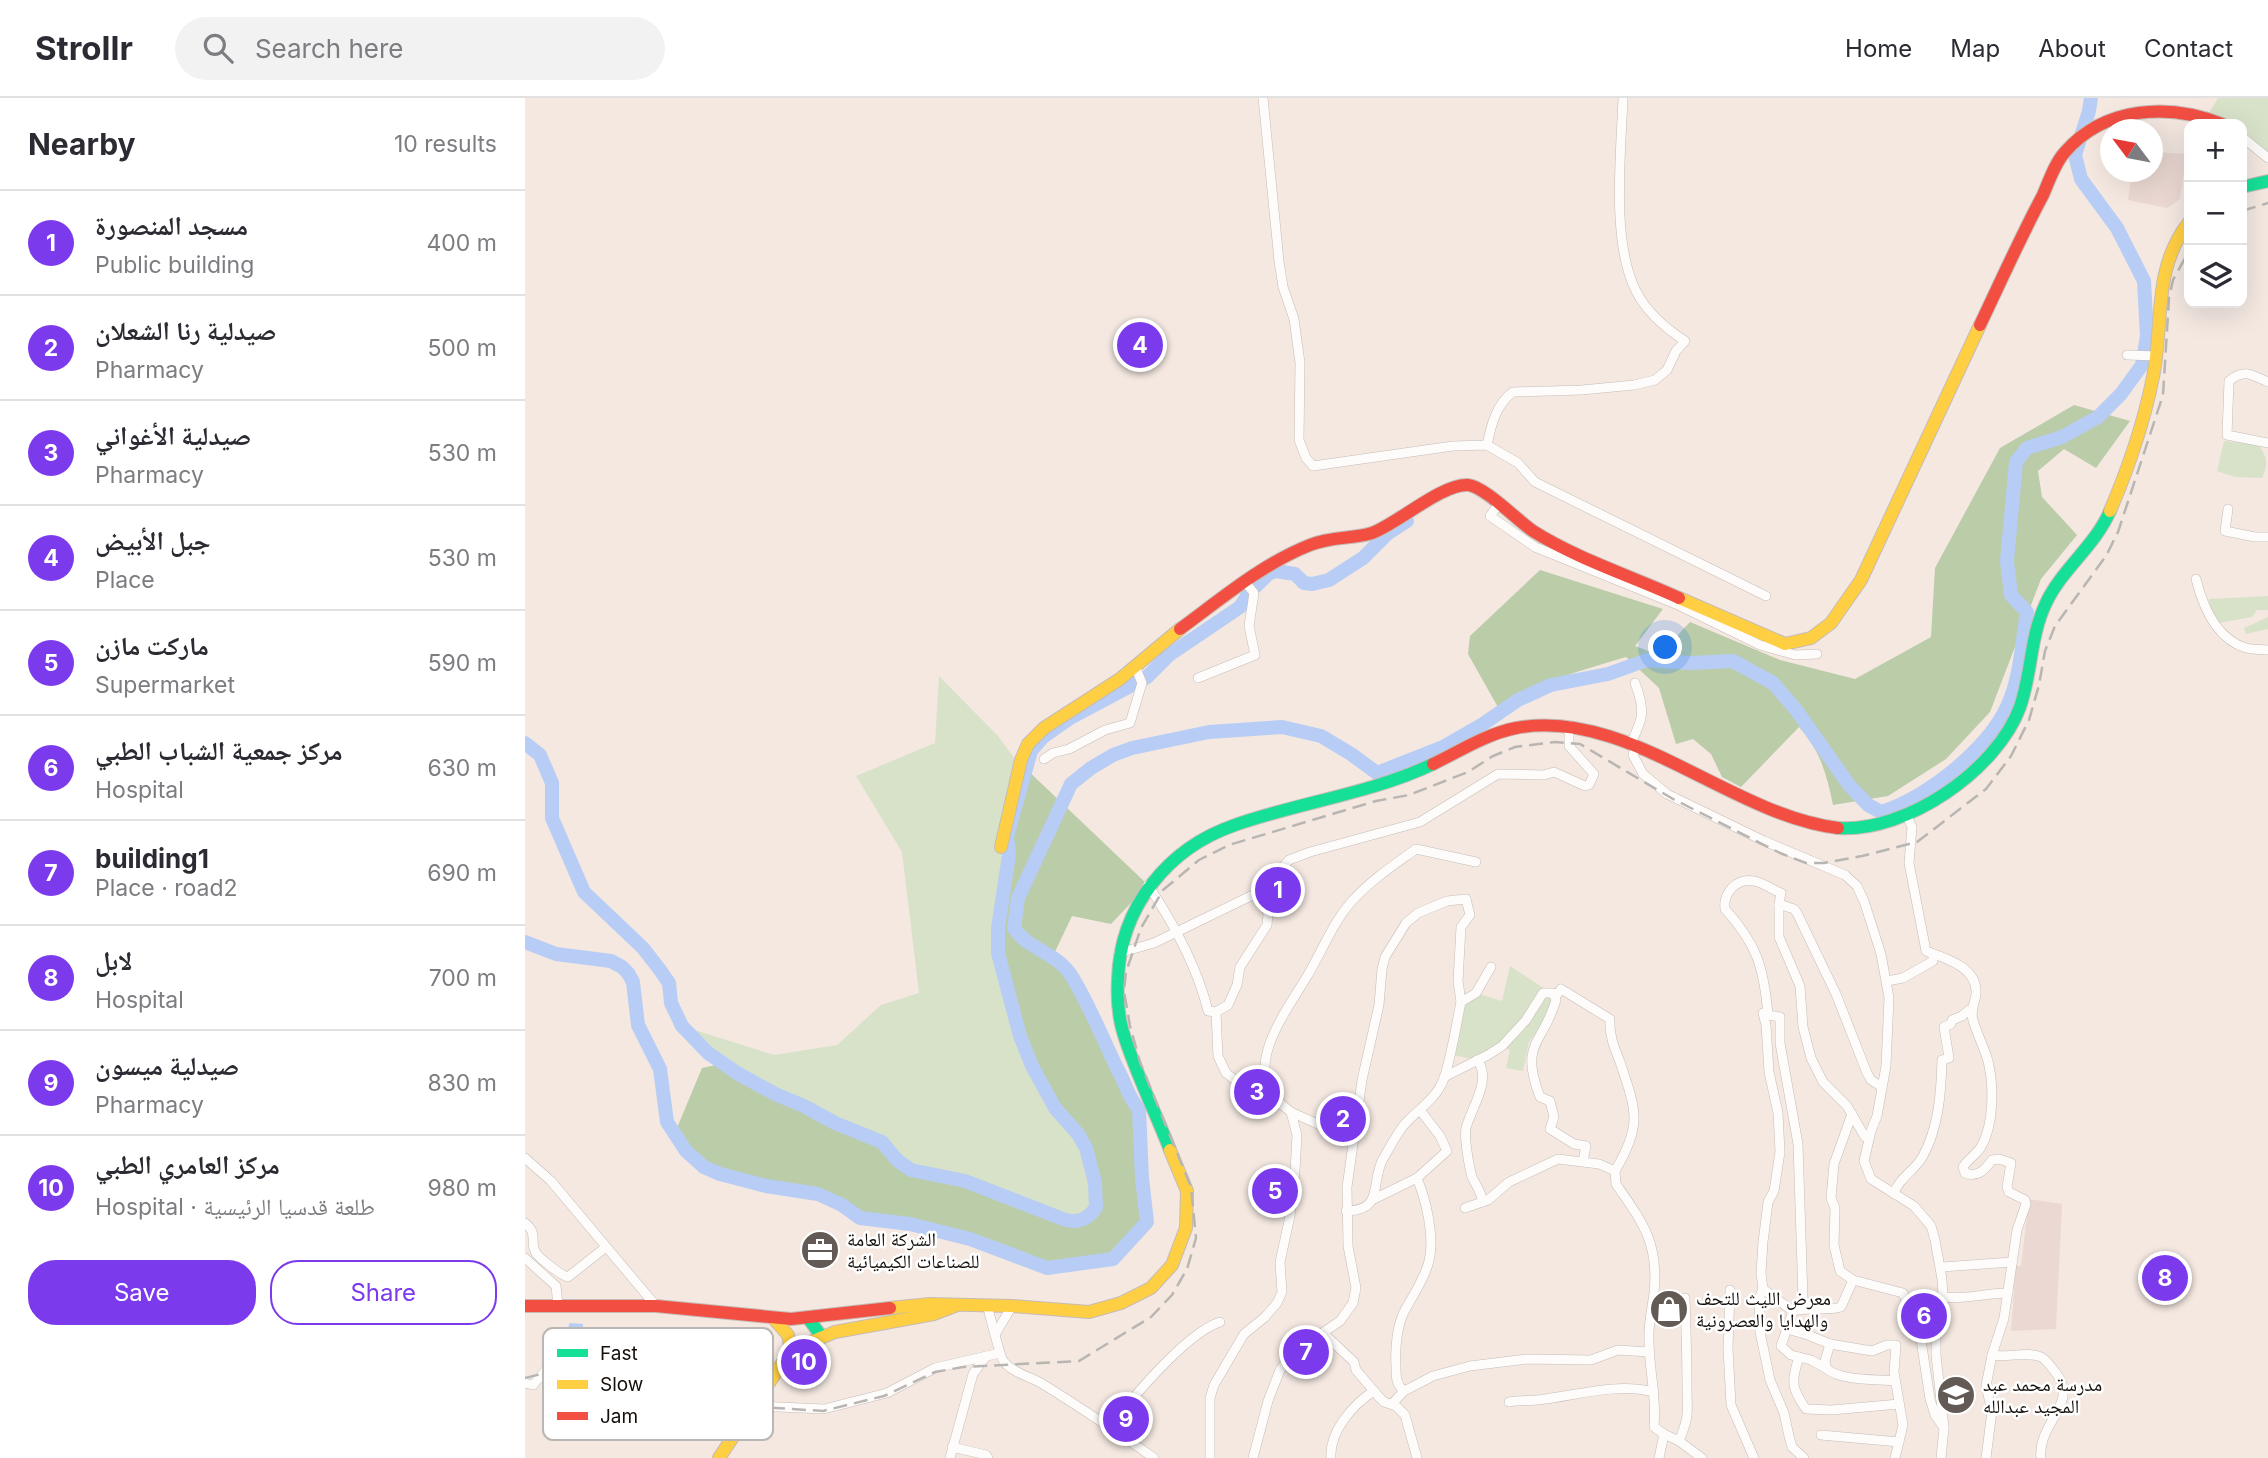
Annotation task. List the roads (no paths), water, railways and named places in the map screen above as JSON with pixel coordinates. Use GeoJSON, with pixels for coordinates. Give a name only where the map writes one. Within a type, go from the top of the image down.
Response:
{"type":"FeatureCollection","features":[{"type":"Feature","properties":{"kind":"main road"},"geometry":{"type":"LineString","coordinates":[[1000,847],[1021,760],[1028,744],[1044,727],[1121,679],[1138,674],[1164,640],[1307,546],[1330,538],[1373,533],[1449,490],[1468,485],[1485,494],[1495,509],[1559,545],[1785,644],[1816,636],[1835,619],[1861,580],[2029,221],[2064,153],[2089,131],[2117,116],[2131,112],[2167,111],[2208,119]]}},
{"type":"Feature","properties":{"kind":"main road"},"geometry":{"type":"LineString","coordinates":[[2247,178],[2268,173]]}},
{"type":"Feature","properties":{"kind":"main road"},"geometry":{"type":"LineString","coordinates":[[2247,186],[2268,181]]}},
{"type":"Feature","properties":{"kind":"main road"},"geometry":{"type":"LineString","coordinates":[[525,1306],[656,1306],[774,1319],[808,1318],[930,1304],[1012,1306],[1089,1312],[1121,1303],[1151,1288],[1171,1265],[1186,1228],[1187,1191],[1122,1030],[1117,1009],[1119,953],[1131,915],[1148,885],[1187,849],[1210,834],[1416,771],[1506,730],[1554,724],[1598,732],[1792,819],[1823,828],[1853,830],[1907,816],[1931,804],[1980,764],[2001,742],[2015,720],[2042,613],[2055,587],[2086,552],[2104,524],[2144,412],[2164,274],[2175,241],[2184,229]]}},
{"type":"Feature","properties":{"kind":"main road"},"geometry":{"type":"LineString","coordinates":[[773,1377],[791,1350],[822,1337],[861,1325],[934,1314],[957,1305]]}},
{"type":"Feature","properties":{"kind":"main road"},"geometry":{"type":"LineString","coordinates":[[808,1318],[822,1337]]}},
{"type":"Feature","properties":{"kind":"main road"},"geometry":{"type":"LineString","coordinates":[[774,1319],[788,1335],[791,1350]]}},
{"type":"Feature","properties":{"kind":"main road"},"geometry":{"type":"LineString","coordinates":[[719,1458],[731,1440]]}},
{"type":"Feature","properties":{"kind":"street"},"geometry":{"type":"LineString","coordinates":[[1263,98],[1279,261],[1283,287],[1294,319],[1300,363],[1299,440],[1306,458],[1313,466],[1453,446],[1487,445],[1518,463],[1535,482],[1766,596]]}},
{"type":"Feature","properties":{"kind":"street"},"geometry":{"type":"LineString","coordinates":[[1487,445],[1501,403],[1513,392],[1582,390],[1646,383],[1662,376],[1685,341],[1656,319],[1636,293],[1626,259],[1619,182],[1623,98]]}},
{"type":"Feature","properties":{"kind":"street"},"geometry":{"type":"LineString","coordinates":[[2247,141],[2268,158]]}},
{"type":"Feature","properties":{"kind":"street"},"geometry":{"type":"LineString","coordinates":[[2127,355],[2154,356]]}},
{"type":"Feature","properties":{"kind":"street"},"geometry":{"type":"LineString","coordinates":[[2268,382],[2246,372],[2229,381],[2227,435],[2268,443]]}},
{"type":"Feature","properties":{"kind":"street"},"geometry":{"type":"LineString","coordinates":[[1495,509],[1490,516],[1535,547],[1676,604],[1761,645],[1794,655],[1817,654]]}},
{"type":"Feature","properties":{"kind":"street"},"geometry":{"type":"LineString","coordinates":[[2228,509],[2225,531],[2268,537]]}},
{"type":"Feature","properties":{"kind":"street"},"geometry":{"type":"LineString","coordinates":[[2196,579],[2211,620],[2225,636],[2246,648],[2268,650]]}},
{"type":"Feature","properties":{"kind":"street"},"geometry":{"type":"LineString","coordinates":[[1198,678],[1255,655],[1249,626],[1249,586]]}},
{"type":"Feature","properties":{"kind":"street"},"geometry":{"type":"LineString","coordinates":[[1044,759],[1105,730],[1130,723],[1138,674]]}},
{"type":"Feature","properties":{"kind":"street"},"geometry":{"type":"LineString","coordinates":[[1635,683],[1643,704],[1633,755],[1643,774],[1667,794],[1764,841],[1845,875],[1857,886],[1871,920],[1889,999],[1886,1066],[1877,1116],[1864,1161],[1871,1179],[1915,1206],[1931,1226],[1942,1268],[1943,1297],[1936,1332],[1936,1355],[1944,1414],[1941,1458]]}},
{"type":"Feature","properties":{"kind":"street"},"geometry":{"type":"LineString","coordinates":[[1119,953],[1154,943],[1261,891],[1289,860],[1420,822],[1498,774],[1544,775],[1554,772],[1585,786],[1589,785],[1594,774],[1569,746],[1569,726]]}},
{"type":"Feature","properties":{"kind":"street"},"geometry":{"type":"LineString","coordinates":[[1907,816],[1912,827],[1909,863],[1926,951],[1953,961],[1964,969],[1973,981],[1976,994],[1972,1010],[1973,1020],[1989,1065],[1990,1107],[1983,1144],[1972,1159],[1966,1162],[1964,1170],[1965,1173],[1973,1175],[1986,1168],[1993,1160],[1999,1159],[2011,1164],[2007,1187],[2009,1192],[2025,1200],[2026,1204],[2017,1230],[2004,1318],[1992,1355],[1986,1386],[1992,1411],[1986,1458]]}},
{"type":"Feature","properties":{"kind":"street"},"geometry":{"type":"LineString","coordinates":[[1353,1140],[1291,1112],[1281,1104],[1267,1084],[1265,1055],[1292,998],[1335,922],[1353,900],[1378,877],[1416,849],[1476,862]]}},
{"type":"Feature","properties":{"kind":"street"},"geometry":{"type":"LineString","coordinates":[[1768,1015],[1759,958],[1736,919],[1725,909],[1724,902],[1728,891],[1738,883],[1754,881],[1780,893],[1779,937],[1800,986],[1804,1027],[1811,1058],[1822,1082],[1852,1114],[1865,1136],[1869,1138]]}},
{"type":"Feature","properties":{"kind":"street"},"geometry":{"type":"LineString","coordinates":[[1148,885],[1177,931],[1196,972],[1208,1011],[1216,1012],[1228,1005],[1237,985],[1240,967],[1267,925],[1268,914],[1261,891]]}},
{"type":"Feature","properties":{"kind":"street"},"geometry":{"type":"LineString","coordinates":[[1253,1458],[1280,1370],[1296,1351],[1349,1311],[1356,1294],[1348,1246],[1347,1187],[1385,957],[1406,923],[1418,913],[1447,901],[1466,899],[1470,915],[1461,926],[1458,981],[1461,1002],[1444,1077],[1432,1099],[1404,1125],[1384,1157],[1378,1172],[1374,1199]]}},
{"type":"Feature","properties":{"kind":"street"},"geometry":{"type":"LineString","coordinates":[[1779,904],[1794,909],[1797,913],[1836,994],[1867,1073],[1871,1080],[1881,1087]]}},
{"type":"Feature","properties":{"kind":"street"},"geometry":{"type":"LineString","coordinates":[[1887,981],[1903,978],[1933,961],[1933,954]]}},
{"type":"Feature","properties":{"kind":"street"},"geometry":{"type":"LineString","coordinates":[[1461,1002],[1476,993],[1491,967]]}},
{"type":"Feature","properties":{"kind":"street"},"geometry":{"type":"LineString","coordinates":[[1583,1161],[1586,1146],[1574,1144],[1550,1129],[1554,1117],[1550,1101],[1540,1097],[1532,1068],[1535,1044],[1561,989],[1610,1019],[1609,1030],[1635,1111],[1634,1134],[1615,1171],[1616,1184],[1647,1233],[1652,1246],[1654,1290],[1648,1338],[1654,1392],[1654,1427],[1702,1458]]}},
{"type":"Feature","properties":{"kind":"street"},"geometry":{"type":"LineString","coordinates":[[1444,1077],[1502,1045],[1526,1020],[1543,993],[1550,991],[1556,996]]}},
{"type":"Feature","properties":{"kind":"street"},"geometry":{"type":"LineString","coordinates":[[1894,1194],[1898,1182],[1923,1157],[1932,1134],[1940,1107],[1942,1060],[1949,1058],[1944,1027],[1972,1010]]}},
{"type":"Feature","properties":{"kind":"street"},"geometry":{"type":"LineString","coordinates":[[1216,1012],[1218,1056],[1226,1073],[1268,1105],[1281,1104]]}},
{"type":"Feature","properties":{"kind":"street"},"geometry":{"type":"LineString","coordinates":[[1804,1458],[1792,1447],[1784,1413],[1770,1380],[1760,1332],[1759,1299],[1763,1289],[1762,1263],[1768,1202],[1773,1191],[1780,1152],[1778,1112],[1769,1072],[1763,1013],[1780,1017],[1780,1043],[1798,1144],[1803,1299],[1811,1307]]}},
{"type":"Feature","properties":{"kind":"street"},"geometry":{"type":"LineString","coordinates":[[1477,1060],[1481,1065],[1482,1083],[1467,1126],[1466,1143],[1473,1178],[1483,1202]]}},
{"type":"Feature","properties":{"kind":"street"},"geometry":{"type":"LineString","coordinates":[[1346,1210],[1367,1207],[1374,1199],[1417,1178],[1447,1151],[1440,1136],[1420,1111]]}},
{"type":"Feature","properties":{"kind":"street"},"geometry":{"type":"LineString","coordinates":[[1210,1458],[1210,1398],[1214,1385],[1244,1334],[1265,1317],[1282,1293],[1280,1262],[1290,1216],[1297,1135],[1291,1112]]}},
{"type":"Feature","properties":{"kind":"street"},"geometry":{"type":"LineString","coordinates":[[1852,1114],[1834,1164],[1831,1198],[1835,1208],[1834,1245],[1840,1271],[1853,1280],[1903,1293],[1921,1340],[1933,1407],[1944,1428]]}},
{"type":"Feature","properties":{"kind":"street"},"geometry":{"type":"LineString","coordinates":[[525,1158],[551,1181],[656,1306]]}},
{"type":"Feature","properties":{"kind":"street"},"geometry":{"type":"LineString","coordinates":[[1465,1208],[1483,1202],[1509,1182],[1550,1162],[1566,1159],[1583,1161],[1615,1171]]}},
{"type":"Feature","properties":{"kind":"street"},"geometry":{"type":"LineString","coordinates":[[1404,1391],[1396,1379],[1396,1340],[1403,1315],[1421,1284],[1430,1260],[1429,1211],[1417,1178]]}},
{"type":"Feature","properties":{"kind":"street"},"geometry":{"type":"LineString","coordinates":[[525,1223],[532,1229],[536,1254],[560,1275],[568,1277],[606,1247]]}},
{"type":"Feature","properties":{"kind":"street"},"geometry":{"type":"LineString","coordinates":[[525,1258],[556,1286],[558,1306]]}},
{"type":"Feature","properties":{"kind":"street"},"geometry":{"type":"LineString","coordinates":[[1942,1268],[2012,1262]]}},
{"type":"Feature","properties":{"kind":"street"},"geometry":{"type":"LineString","coordinates":[[1763,1289],[1793,1311],[1811,1307],[1830,1309],[1841,1307],[1853,1280]]}},
{"type":"Feature","properties":{"kind":"street"},"geometry":{"type":"LineString","coordinates":[[1730,1290],[1727,1339],[1731,1405],[1754,1458]]}},
{"type":"Feature","properties":{"kind":"street"},"geometry":{"type":"LineString","coordinates":[[1943,1297],[2008,1293]]}},
{"type":"Feature","properties":{"kind":"street"},"geometry":{"type":"LineString","coordinates":[[1679,1441],[1687,1424],[1689,1401],[1686,1390],[1689,1363],[1685,1298]]}},
{"type":"Feature","properties":{"kind":"street"},"geometry":{"type":"LineString","coordinates":[[987,1305],[1005,1364],[1109,1426],[1154,1458]]}},
{"type":"Feature","properties":{"kind":"street"},"geometry":{"type":"LineString","coordinates":[[996,1333],[1012,1306]]}},
{"type":"Feature","properties":{"kind":"street"},"geometry":{"type":"LineString","coordinates":[[1793,1311],[1781,1346],[1786,1352],[1811,1360],[1834,1375],[1895,1381]]}},
{"type":"Feature","properties":{"kind":"street"},"geometry":{"type":"LineString","coordinates":[[1109,1426],[1186,1344],[1203,1330],[1220,1322]]}},
{"type":"Feature","properties":{"kind":"street"},"geometry":{"type":"LineString","coordinates":[[1787,1329],[1830,1344],[1866,1350],[1896,1345],[1894,1371],[1903,1425],[1895,1458]]}},
{"type":"Feature","properties":{"kind":"street"},"geometry":{"type":"LineString","coordinates":[[1322,1333],[1354,1362],[1356,1370],[1384,1402],[1392,1404],[1405,1415],[1417,1458]]}},
{"type":"Feature","properties":{"kind":"street"},"geometry":{"type":"LineString","coordinates":[[1827,1369],[1825,1361],[1830,1344]]}},
{"type":"Feature","properties":{"kind":"street"},"geometry":{"type":"LineString","coordinates":[[1392,1404],[1404,1391],[1433,1376],[1482,1364],[1527,1359],[1591,1360],[1618,1350],[1649,1352]]}},
{"type":"Feature","properties":{"kind":"street"},"geometry":{"type":"LineString","coordinates":[[773,1405],[824,1409],[887,1393],[935,1368],[1000,1353]]}},
{"type":"Feature","properties":{"kind":"street"},"geometry":{"type":"LineString","coordinates":[[1992,1355],[2040,1356],[2047,1361],[2064,1386],[2063,1403],[2050,1420],[2042,1442],[2041,1458]]}},
{"type":"Feature","properties":{"kind":"street"},"geometry":{"type":"LineString","coordinates":[[950,1458],[972,1374],[986,1356]]}},
{"type":"Feature","properties":{"kind":"street"},"geometry":{"type":"LineString","coordinates":[[1799,1357],[1793,1382],[1805,1409],[1832,1410],[1899,1404]]}},
{"type":"Feature","properties":{"kind":"street"},"geometry":{"type":"LineString","coordinates":[[525,1392],[529,1384],[543,1373]]}},
{"type":"Feature","properties":{"kind":"street"},"geometry":{"type":"LineString","coordinates":[[1509,1402],[1586,1391],[1629,1389],[1654,1392]]}},
{"type":"Feature","properties":{"kind":"street"},"geometry":{"type":"LineString","coordinates":[[1331,1458],[1332,1446],[1339,1429],[1359,1401],[1374,1391]]}},
{"type":"Feature","properties":{"kind":"street"},"geometry":{"type":"LineString","coordinates":[[1659,1458],[1664,1434]]}},
{"type":"Feature","properties":{"kind":"street"},"geometry":{"type":"LineString","coordinates":[[1821,1435],[1899,1442]]}},
{"type":"Feature","properties":{"kind":"street"},"geometry":{"type":"LineString","coordinates":[[952,1447],[988,1458]]}},
{"type":"Feature","properties":{"kind":"water"},"geometry":{"type":"Polygon","coordinates":[[[570,1323],[583,1324],[583,1328],[568,1328],[570,1323]]]}},
{"type":"Feature","properties":{"kind":"waterway"},"geometry":{"type":"LineString","coordinates":[[525,942],[556,954],[611,961],[628,973],[633,982],[638,1025],[660,1069],[667,1122],[686,1151],[704,1167],[766,1186],[818,1194],[842,1205],[860,1218],[910,1224],[970,1239],[1047,1268],[1113,1259],[1147,1222],[1139,1109],[1131,1098],[1071,975],[1058,961],[1026,941],[1014,928],[1018,898],[1071,784],[1113,755],[1132,748],[1209,732],[1282,727],[1321,736],[1377,773],[1443,747],[1518,700],[1551,685],[1608,674],[1647,660],[1690,663],[1733,661],[1773,683],[1797,711],[1849,785],[1868,805],[1881,812],[1919,795],[1939,782],[1958,767],[1991,733],[2003,715],[2017,676],[2027,612],[2011,595],[2007,561],[2016,462],[2027,448],[2062,437],[2098,417],[2121,394],[2142,365],[2147,336],[2144,281],[2117,228],[2081,179],[2075,155],[2091,98]]}},
{"type":"Feature","properties":{"kind":"waterway"},"geometry":{"type":"LineString","coordinates":[[525,743],[540,755],[552,783],[552,818],[584,892],[643,948],[660,970],[669,983],[671,1003],[682,1026],[708,1053],[775,1094],[882,1142],[897,1160],[911,1170],[965,1181],[1063,1219],[1078,1221],[1096,1207],[1095,1183],[1086,1148],[1078,1134],[1055,1108],[1032,1066],[1020,1036],[998,953],[998,928],[1009,855],[1007,836],[1031,751],[1043,737],[1070,718],[1147,677],[1169,655],[1240,607],[1268,574],[1276,571],[1295,574],[1304,583],[1312,584],[1329,580],[1363,558],[1387,534],[1407,521]]}},
{"type":"Feature","properties":{"kind":"railway"},"geometry":{"type":"LineString","coordinates":[[2247,209],[2268,203]]}},
{"type":"Feature","properties":{"kind":"railway"},"geometry":{"type":"LineString","coordinates":[[773,1408],[823,1411],[884,1396],[935,1372],[963,1367],[1079,1361],[1151,1317],[1172,1295],[1187,1269],[1196,1238],[1191,1187],[1140,1062],[1124,991],[1126,972],[1141,928],[1163,890],[1199,860],[1229,845],[1376,801],[1409,795],[1468,772],[1493,756],[1515,747],[1555,742],[1580,744],[1673,799],[1780,853],[1806,863],[1824,863],[1862,856],[1917,842],[1986,789],[2011,756],[2029,720],[2045,651],[2055,626],[2106,556],[2118,532],[2163,395],[2169,298],[2173,280],[2184,260]]}},
{"type":"Feature","properties":{"kind":"railway"},"geometry":{"type":"LineString","coordinates":[[525,1378],[543,1374]]}},
{"type":"Feature","properties":{"kind":"place","name":"جبل الأبيض"},"geometry":{"type":"Point","coordinates":[1140,345]}},
{"type":"Feature","properties":{"kind":"place","name":"مسجد المنصورة"},"geometry":{"type":"Point","coordinates":[1278,890]}},
{"type":"Feature","properties":{"kind":"place","name":"صيدلية الأغواني"},"geometry":{"type":"Point","coordinates":[1257,1092]}},
{"type":"Feature","properties":{"kind":"place","name":"صيدلية رنا الشعلان"},"geometry":{"type":"Point","coordinates":[1343,1119]}},
{"type":"Feature","properties":{"kind":"place","name":"ماركت مازن"},"geometry":{"type":"Point","coordinates":[1275,1191]}},
{"type":"Feature","properties":{"kind":"place","name":"الشركة العامة للصناعات الكيميائية"},"geometry":{"type":"Point","coordinates":[820,1250]}},
{"type":"Feature","properties":{"kind":"place","name":"لابل"},"geometry":{"type":"Point","coordinates":[2165,1278]}},
{"type":"Feature","properties":{"kind":"place","name":"معرض الليث للتحف والهدايا والعصرونية"},"geometry":{"type":"Point","coordinates":[1669,1309]}},
{"type":"Feature","properties":{"kind":"place","name":"مركز جمعية الشباب الطبي"},"geometry":{"type":"Point","coordinates":[1924,1316]}},
{"type":"Feature","properties":{"kind":"place","name":"building1"},"geometry":{"type":"Point","coordinates":[1306,1352]}},
{"type":"Feature","properties":{"kind":"place","name":"مركز العامري الطبي"},"geometry":{"type":"Point","coordinates":[804,1362]}},
{"type":"Feature","properties":{"kind":"place","name":"مدرسة محمد عبد المجيد عبدالله"},"geometry":{"type":"Point","coordinates":[1956,1395]}},
{"type":"Feature","properties":{"kind":"place","name":"صيدلية ميسون"},"geometry":{"type":"Point","coordinates":[1126,1419]}}]}
